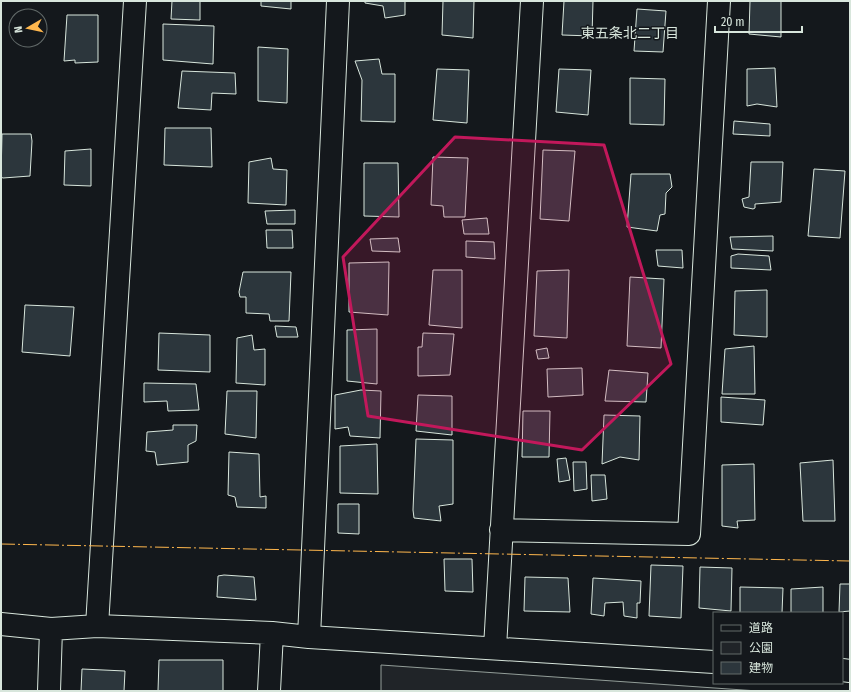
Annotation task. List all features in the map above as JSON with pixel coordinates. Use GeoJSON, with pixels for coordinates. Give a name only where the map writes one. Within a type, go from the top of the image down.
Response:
{"type":"FeatureCollection","features":[{"type":"Feature","properties":{"kind":"street"},"geometry":{"type":"LineString","coordinates":[[97,626],[135,1]]}},
{"type":"Feature","properties":{"kind":"street"},"geometry":{"type":"LineString","coordinates":[[309,636],[338,1]]}},
{"type":"Feature","properties":{"kind":"street"},"geometry":{"type":"LineString","coordinates":[[494,648],[532,1]]}},
{"type":"Feature","properties":{"kind":"street"},"geometry":{"type":"LineString","coordinates":[[501,530],[690,534],[719,1]]}},
{"type":"Feature","properties":{"kind":"street"},"geometry":{"type":"LineString","coordinates":[[1,624],[51,629],[97,626],[272,633],[713,662]]}},
{"type":"Feature","properties":{"kind":"street"},"geometry":{"type":"LineString","coordinates":[[49,691],[51,629]]}},
{"type":"Feature","properties":{"kind":"street"},"geometry":{"type":"LineString","coordinates":[[270,691],[272,633]]}},
{"type":"Feature","properties":{"kind":"highlighted area"},"geometry":{"type":"Polygon","coordinates":[[[455,137],[604,145],[671,364],[582,450],[368,416],[343,257],[455,137]]]}},
{"type":"Feature","properties":{"kind":"green space"},"geometry":{"type":"Polygon","coordinates":[[[381,665],[758,691],[381,691],[381,665]]]}},
{"type":"Feature","properties":{"kind":"building"},"geometry":{"type":"Polygon","coordinates":[[[172,1],[200,1],[200,20],[171,19],[172,1]]]}},
{"type":"Feature","properties":{"kind":"building"},"geometry":{"type":"Polygon","coordinates":[[[261,1],[291,1],[291,9],[261,6],[261,1]]]}},
{"type":"Feature","properties":{"kind":"building"},"geometry":{"type":"Polygon","coordinates":[[[365,1],[405,1],[405,15],[385,18],[383,6],[365,3],[365,1]]]}},
{"type":"Feature","properties":{"kind":"building"},"geometry":{"type":"Polygon","coordinates":[[[443,1],[474,1],[473,38],[442,35],[443,1]]]}},
{"type":"Feature","properties":{"kind":"building"},"geometry":{"type":"Polygon","coordinates":[[[564,1],[593,1],[592,36],[562,35],[564,1]]]}},
{"type":"Feature","properties":{"kind":"building"},"geometry":{"type":"Polygon","coordinates":[[[750,1],[781,1],[781,37],[749,34],[750,1]]]}},
{"type":"Feature","properties":{"kind":"building"},"geometry":{"type":"Polygon","coordinates":[[[637,9],[666,11],[663,52],[634,51],[637,9]]]}},
{"type":"Feature","properties":{"kind":"building"},"geometry":{"type":"Polygon","coordinates":[[[67,15],[98,15],[98,62],[75,63],[75,60],[64,61],[67,15]]]}},
{"type":"Feature","properties":{"kind":"building"},"geometry":{"type":"Polygon","coordinates":[[[163,24],[214,26],[213,64],[163,60],[163,24]]]}},
{"type":"Feature","properties":{"kind":"building"},"geometry":{"type":"Polygon","coordinates":[[[258,47],[288,49],[287,103],[258,101],[258,47]]]}},
{"type":"Feature","properties":{"kind":"building"},"geometry":{"type":"Polygon","coordinates":[[[379,59],[382,74],[395,74],[395,122],[361,121],[362,80],[355,61],[379,59]]]}},
{"type":"Feature","properties":{"kind":"building"},"geometry":{"type":"Polygon","coordinates":[[[775,68],[777,107],[757,104],[747,106],[747,69],[775,68]]]}},
{"type":"Feature","properties":{"kind":"building"},"geometry":{"type":"Polygon","coordinates":[[[437,69],[469,70],[467,123],[433,120],[437,69]]]}},
{"type":"Feature","properties":{"kind":"building"},"geometry":{"type":"Polygon","coordinates":[[[559,69],[591,70],[588,115],[556,112],[559,69]]]}},
{"type":"Feature","properties":{"kind":"building"},"geometry":{"type":"Polygon","coordinates":[[[182,71],[235,73],[236,94],[212,93],[211,110],[178,108],[182,71]]]}},
{"type":"Feature","properties":{"kind":"building"},"geometry":{"type":"Polygon","coordinates":[[[630,78],[665,79],[664,125],[630,124],[630,78]]]}},
{"type":"Feature","properties":{"kind":"building"},"geometry":{"type":"Polygon","coordinates":[[[734,121],[770,124],[770,136],[733,134],[734,121]]]}},
{"type":"Feature","properties":{"kind":"building"},"geometry":{"type":"Polygon","coordinates":[[[165,128],[211,128],[212,167],[164,165],[165,128]]]}},
{"type":"Feature","properties":{"kind":"building"},"geometry":{"type":"Polygon","coordinates":[[[2,134],[31,134],[30,176],[1,177],[2,134]]]}},
{"type":"Feature","properties":{"kind":"building"},"geometry":{"type":"Polygon","coordinates":[[[91,149],[91,186],[64,185],[65,151],[91,149]]]}},
{"type":"Feature","properties":{"kind":"building"},"geometry":{"type":"Polygon","coordinates":[[[543,150],[575,151],[569,221],[540,219],[543,150]]]}},
{"type":"Feature","properties":{"kind":"building"},"geometry":{"type":"Polygon","coordinates":[[[433,157],[468,158],[465,217],[444,217],[443,206],[431,205],[433,157]]]}},
{"type":"Feature","properties":{"kind":"building"},"geometry":{"type":"Polygon","coordinates":[[[271,158],[273,169],[287,170],[286,205],[248,203],[249,162],[271,158]]]}},
{"type":"Feature","properties":{"kind":"building"},"geometry":{"type":"Polygon","coordinates":[[[751,162],[783,162],[781,202],[755,204],[755,208],[753,209],[744,207],[742,199],[749,197],[751,162]]]}},
{"type":"Feature","properties":{"kind":"building"},"geometry":{"type":"Polygon","coordinates":[[[364,163],[398,163],[399,217],[364,216],[364,163]]]}},
{"type":"Feature","properties":{"kind":"building"},"geometry":{"type":"Polygon","coordinates":[[[814,169],[845,171],[840,238],[808,236],[814,169]]]}},
{"type":"Feature","properties":{"kind":"building"},"geometry":{"type":"Polygon","coordinates":[[[631,174],[670,174],[672,187],[666,193],[665,214],[660,215],[657,231],[627,227],[631,174]]]}},
{"type":"Feature","properties":{"kind":"building"},"geometry":{"type":"Polygon","coordinates":[[[295,210],[295,224],[267,224],[265,211],[295,210]]]}},
{"type":"Feature","properties":{"kind":"building"},"geometry":{"type":"Polygon","coordinates":[[[487,218],[489,234],[464,234],[462,220],[487,218]]]}},
{"type":"Feature","properties":{"kind":"building"},"geometry":{"type":"Polygon","coordinates":[[[266,230],[292,230],[293,248],[267,248],[266,230]]]}},
{"type":"Feature","properties":{"kind":"building"},"geometry":{"type":"Polygon","coordinates":[[[773,236],[773,251],[732,249],[730,237],[773,236]]]}},
{"type":"Feature","properties":{"kind":"building"},"geometry":{"type":"Polygon","coordinates":[[[398,238],[400,252],[372,251],[370,239],[398,238]]]}},
{"type":"Feature","properties":{"kind":"building"},"geometry":{"type":"Polygon","coordinates":[[[466,241],[494,242],[495,259],[466,257],[466,241]]]}},
{"type":"Feature","properties":{"kind":"building"},"geometry":{"type":"Polygon","coordinates":[[[656,250],[682,250],[683,268],[658,266],[656,250]]]}},
{"type":"Feature","properties":{"kind":"building"},"geometry":{"type":"Polygon","coordinates":[[[738,254],[769,256],[771,270],[731,268],[731,256],[738,254]]]}},
{"type":"Feature","properties":{"kind":"building"},"geometry":{"type":"Polygon","coordinates":[[[389,262],[388,315],[349,312],[349,263],[389,262]]]}},
{"type":"Feature","properties":{"kind":"building"},"geometry":{"type":"Polygon","coordinates":[[[433,270],[462,270],[462,328],[429,325],[433,270]]]}},
{"type":"Feature","properties":{"kind":"building"},"geometry":{"type":"Polygon","coordinates":[[[569,270],[567,338],[534,336],[537,271],[569,270]]]}},
{"type":"Feature","properties":{"kind":"building"},"geometry":{"type":"Polygon","coordinates":[[[243,272],[291,272],[289,321],[270,321],[269,314],[246,313],[246,297],[240,297],[239,292],[243,272]]]}},
{"type":"Feature","properties":{"kind":"building"},"geometry":{"type":"Polygon","coordinates":[[[630,277],[664,279],[661,348],[627,346],[630,277]]]}},
{"type":"Feature","properties":{"kind":"building"},"geometry":{"type":"Polygon","coordinates":[[[767,290],[767,337],[734,335],[735,291],[767,290]]]}},
{"type":"Feature","properties":{"kind":"building"},"geometry":{"type":"Polygon","coordinates":[[[25,305],[74,307],[70,356],[22,352],[25,305]]]}},
{"type":"Feature","properties":{"kind":"building"},"geometry":{"type":"Polygon","coordinates":[[[275,326],[296,327],[298,337],[277,337],[275,326]]]}},
{"type":"Feature","properties":{"kind":"building"},"geometry":{"type":"Polygon","coordinates":[[[377,329],[377,384],[347,381],[347,330],[377,329]]]}},
{"type":"Feature","properties":{"kind":"building"},"geometry":{"type":"Polygon","coordinates":[[[159,333],[210,335],[210,372],[158,370],[159,333]]]}},
{"type":"Feature","properties":{"kind":"building"},"geometry":{"type":"Polygon","coordinates":[[[423,333],[454,334],[450,375],[418,376],[418,347],[422,347],[423,333]]]}},
{"type":"Feature","properties":{"kind":"building"},"geometry":{"type":"Polygon","coordinates":[[[252,335],[254,350],[265,349],[265,385],[236,383],[237,338],[252,335]]]}},
{"type":"Feature","properties":{"kind":"building"},"geometry":{"type":"Polygon","coordinates":[[[754,346],[755,394],[722,394],[725,349],[754,346]]]}},
{"type":"Feature","properties":{"kind":"building"},"geometry":{"type":"Polygon","coordinates":[[[547,348],[549,358],[538,359],[536,350],[547,348]]]}},
{"type":"Feature","properties":{"kind":"building"},"geometry":{"type":"Polygon","coordinates":[[[582,368],[583,395],[548,397],[547,369],[582,368]]]}},
{"type":"Feature","properties":{"kind":"building"},"geometry":{"type":"Polygon","coordinates":[[[609,370],[648,373],[646,402],[605,401],[609,370]]]}},
{"type":"Feature","properties":{"kind":"building"},"geometry":{"type":"Polygon","coordinates":[[[144,383],[196,384],[199,410],[168,411],[167,401],[144,402],[144,383]]]}},
{"type":"Feature","properties":{"kind":"building"},"geometry":{"type":"Polygon","coordinates":[[[361,390],[381,391],[380,438],[350,436],[348,427],[335,429],[335,395],[361,390]]]}},
{"type":"Feature","properties":{"kind":"building"},"geometry":{"type":"Polygon","coordinates":[[[227,391],[257,391],[256,438],[225,434],[227,391]]]}},
{"type":"Feature","properties":{"kind":"building"},"geometry":{"type":"Polygon","coordinates":[[[418,395],[452,396],[452,435],[416,431],[418,395]]]}},
{"type":"Feature","properties":{"kind":"building"},"geometry":{"type":"Polygon","coordinates":[[[721,397],[765,400],[763,425],[721,422],[721,397]]]}},
{"type":"Feature","properties":{"kind":"building"},"geometry":{"type":"Polygon","coordinates":[[[523,411],[550,411],[549,457],[522,457],[523,411]]]}},
{"type":"Feature","properties":{"kind":"building"},"geometry":{"type":"Polygon","coordinates":[[[604,415],[640,416],[639,460],[620,457],[602,464],[604,415]]]}},
{"type":"Feature","properties":{"kind":"building"},"geometry":{"type":"Polygon","coordinates":[[[173,425],[197,425],[196,441],[188,445],[188,462],[157,465],[155,452],[146,451],[147,432],[173,430],[173,425]]]}},
{"type":"Feature","properties":{"kind":"building"},"geometry":{"type":"Polygon","coordinates":[[[416,439],[453,440],[453,504],[439,506],[441,521],[414,518],[413,510],[416,439]]]}},
{"type":"Feature","properties":{"kind":"building"},"geometry":{"type":"Polygon","coordinates":[[[377,444],[378,494],[340,493],[340,446],[377,444]]]}},
{"type":"Feature","properties":{"kind":"building"},"geometry":{"type":"Polygon","coordinates":[[[229,452],[259,454],[260,497],[266,496],[266,508],[237,507],[235,497],[228,495],[229,452]]]}},
{"type":"Feature","properties":{"kind":"building"},"geometry":{"type":"Polygon","coordinates":[[[566,458],[570,480],[559,482],[557,459],[566,458]]]}},
{"type":"Feature","properties":{"kind":"building"},"geometry":{"type":"Polygon","coordinates":[[[833,460],[835,521],[803,521],[800,463],[833,460]]]}},
{"type":"Feature","properties":{"kind":"building"},"geometry":{"type":"Polygon","coordinates":[[[573,462],[586,462],[587,489],[574,491],[573,462]]]}},
{"type":"Feature","properties":{"kind":"building"},"geometry":{"type":"Polygon","coordinates":[[[754,464],[755,520],[737,521],[738,528],[722,526],[722,465],[754,464]]]}},
{"type":"Feature","properties":{"kind":"building"},"geometry":{"type":"Polygon","coordinates":[[[591,475],[605,475],[607,499],[592,501],[591,475]]]}},
{"type":"Feature","properties":{"kind":"building"},"geometry":{"type":"Polygon","coordinates":[[[338,504],[359,504],[359,534],[338,533],[338,504]]]}},
{"type":"Feature","properties":{"kind":"building"},"geometry":{"type":"Polygon","coordinates":[[[444,559],[472,559],[473,592],[445,591],[444,559]]]}},
{"type":"Feature","properties":{"kind":"building"},"geometry":{"type":"Polygon","coordinates":[[[651,565],[683,566],[681,618],[649,616],[651,565]]]}},
{"type":"Feature","properties":{"kind":"building"},"geometry":{"type":"Polygon","coordinates":[[[700,567],[732,568],[731,611],[699,608],[700,567]]]}},
{"type":"Feature","properties":{"kind":"building"},"geometry":{"type":"Polygon","coordinates":[[[218,576],[254,577],[256,600],[217,597],[218,576]]]}},
{"type":"Feature","properties":{"kind":"building"},"geometry":{"type":"Polygon","coordinates":[[[525,577],[568,578],[570,612],[524,611],[525,577]]]}},
{"type":"Feature","properties":{"kind":"building"},"geometry":{"type":"Polygon","coordinates":[[[593,578],[641,581],[640,603],[637,603],[637,618],[624,616],[623,602],[605,603],[604,616],[591,614],[593,578]]]}},
{"type":"Feature","properties":{"kind":"building"},"geometry":{"type":"Polygon","coordinates":[[[840,584],[850,584],[850,611],[839,612],[840,584]]]}},
{"type":"Feature","properties":{"kind":"building"},"geometry":{"type":"Polygon","coordinates":[[[740,587],[783,588],[782,612],[740,612],[740,587]]]}},
{"type":"Feature","properties":{"kind":"building"},"geometry":{"type":"Polygon","coordinates":[[[823,587],[823,612],[791,612],[791,589],[823,587]]]}},
{"type":"Feature","properties":{"kind":"building"},"geometry":{"type":"Polygon","coordinates":[[[159,660],[223,660],[223,691],[158,691],[159,660]]]}},
{"type":"Feature","properties":{"kind":"building"},"geometry":{"type":"Polygon","coordinates":[[[82,669],[125,671],[124,691],[81,691],[82,669]]]}},
{"type":"Feature","properties":{"kind":"power"},"geometry":{"type":"LineString","coordinates":[[1,544],[850,561]]}},
{"type":"Feature","properties":{"kind":"district","name":"東五条北二丁目"},"geometry":{"type":"Point","coordinates":[630,33]}}]}
